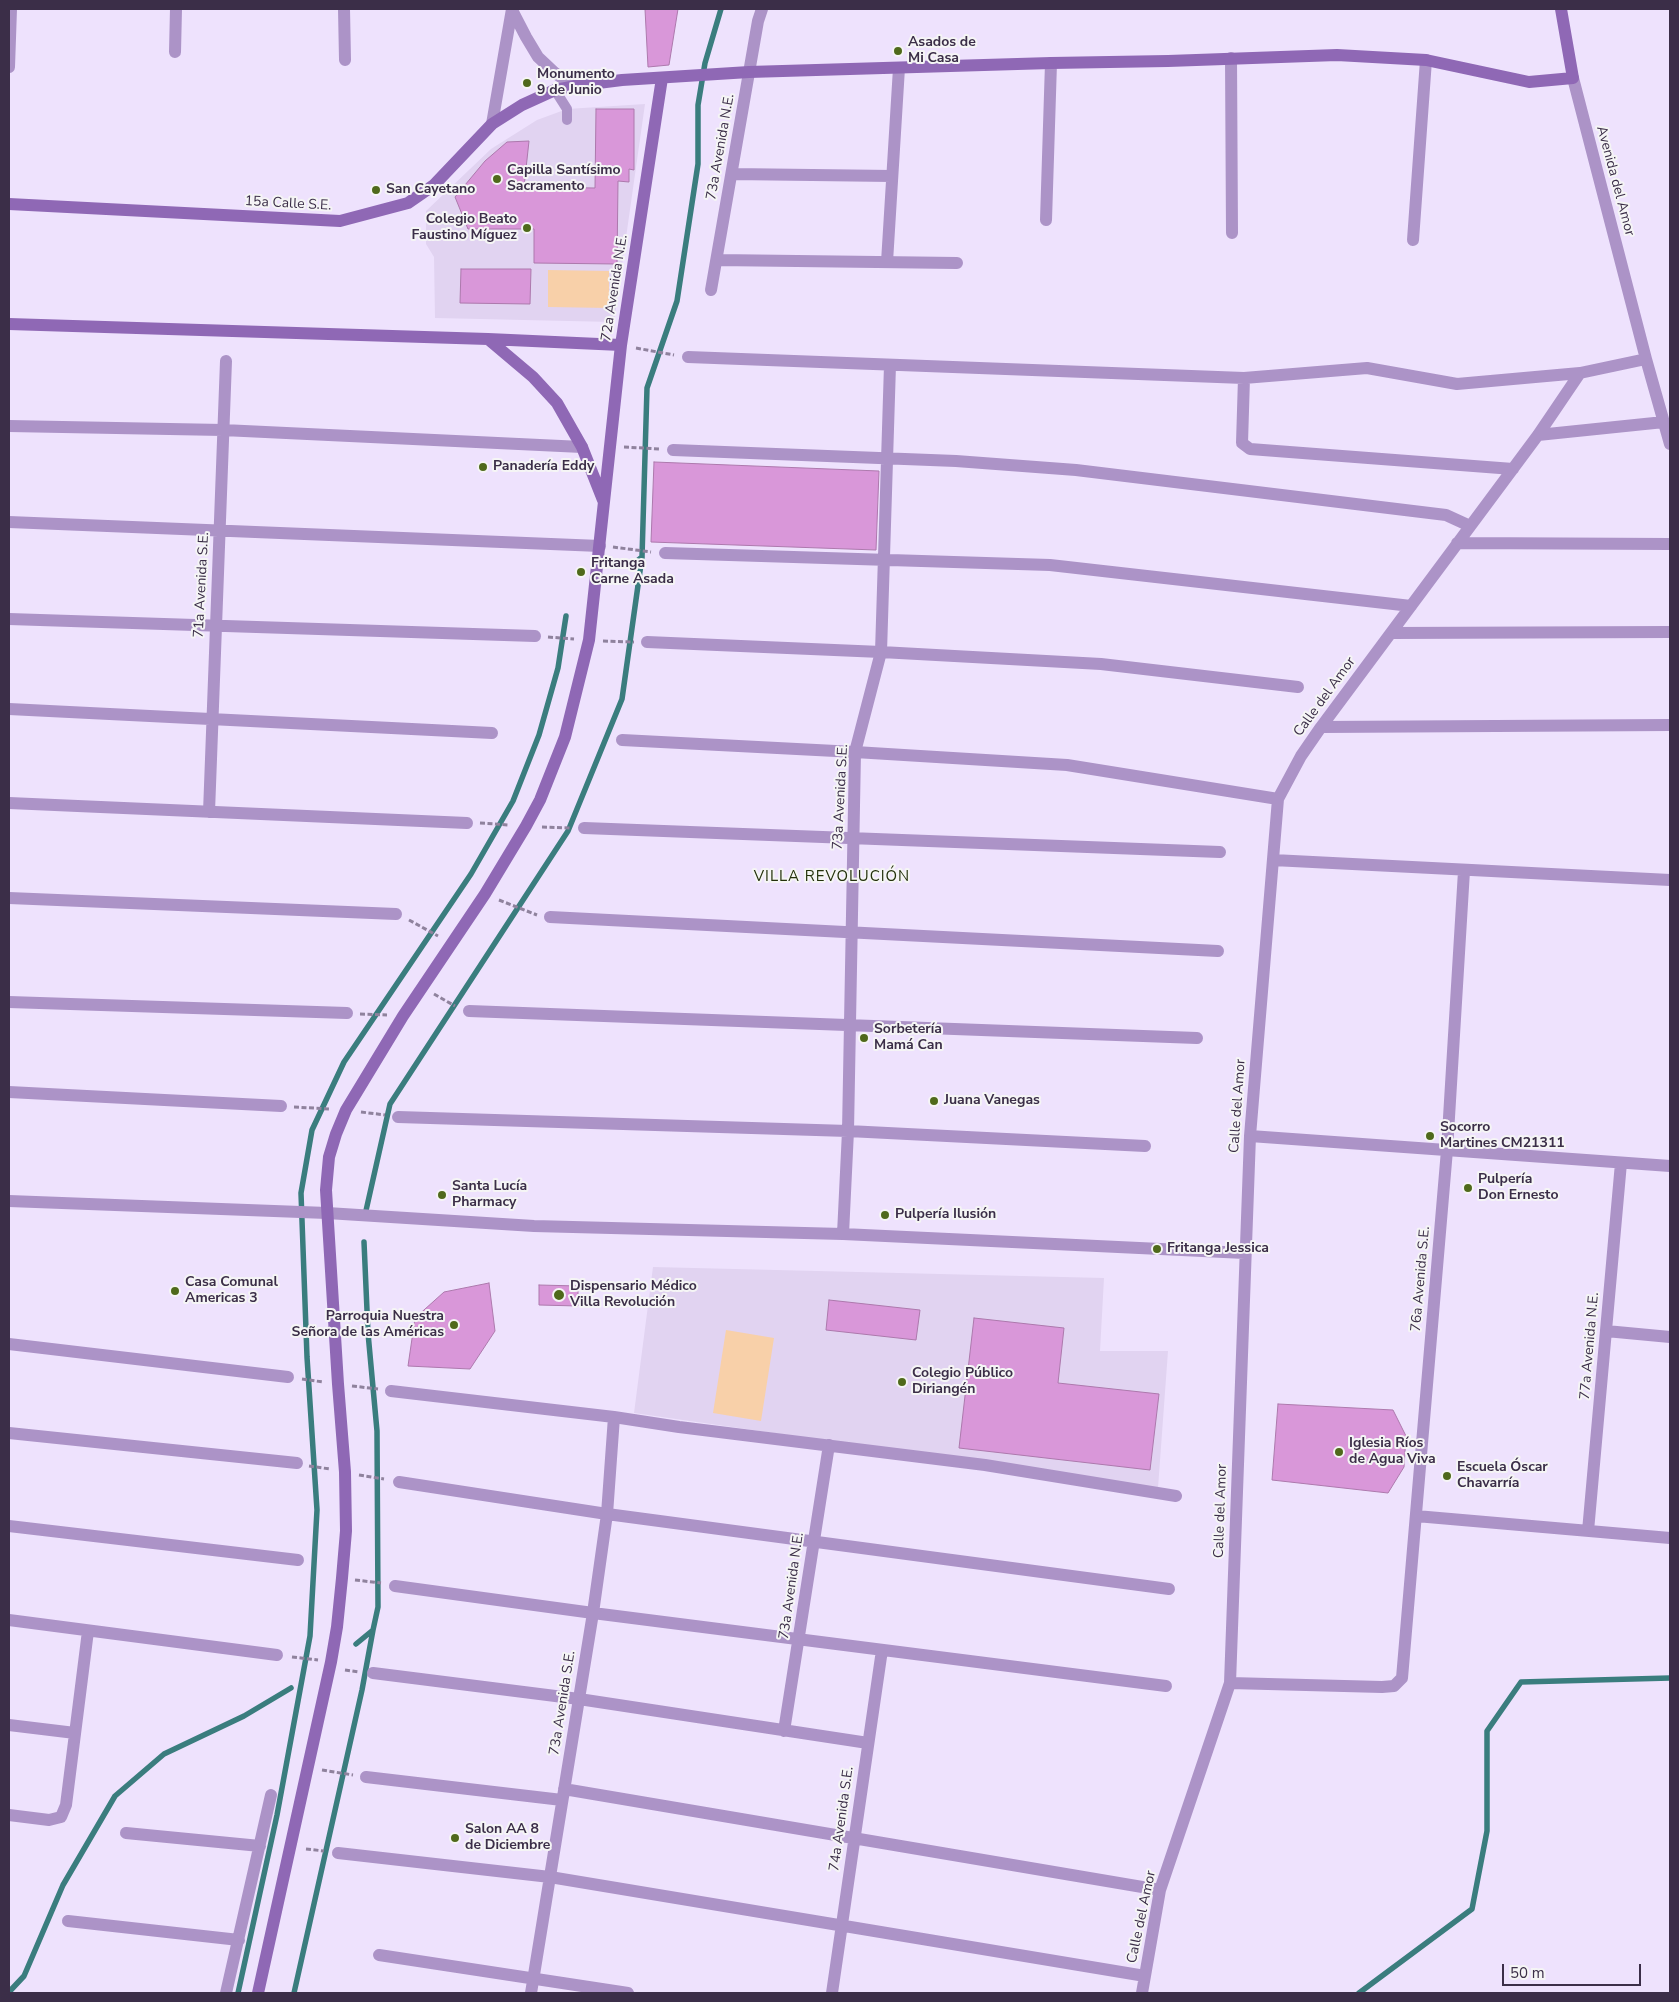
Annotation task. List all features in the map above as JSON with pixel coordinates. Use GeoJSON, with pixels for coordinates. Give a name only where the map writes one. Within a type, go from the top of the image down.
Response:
{"type":"FeatureCollection","features":[{"type":"Feature","properties":{"kind":"street"},"geometry":{"type":"LineString","coordinates":[[9,67],[11,9]]}},
{"type":"Feature","properties":{"kind":"street"},"geometry":{"type":"LineString","coordinates":[[175,52],[176,9]]}},
{"type":"Feature","properties":{"kind":"street"},"geometry":{"type":"LineString","coordinates":[[344,9],[344,60]]}},
{"type":"Feature","properties":{"kind":"street"},"geometry":{"type":"LineString","coordinates":[[512,9],[526,38],[538,57],[554,73],[574,86]]}},
{"type":"Feature","properties":{"kind":"street"},"geometry":{"type":"LineString","coordinates":[[492,124],[512,9]]}},
{"type":"Feature","properties":{"kind":"street","name":"73a Avenida N.E."},"geometry":{"type":"LineString","coordinates":[[711,290],[758,21],[762,9]]}},
{"type":"Feature","properties":{"kind":"street","name":"Avenida del Amor"},"geometry":{"type":"LineString","coordinates":[[1561,9],[1573,78],[1670,444]]}},
{"type":"Feature","properties":{"kind":"street","name":"15a Calle S.E."},"geometry":{"type":"LineString","coordinates":[[9,204],[340,221],[408,203],[434,185],[492,124],[522,105],[555,90],[574,86],[668,77],[749,72],[1337,55],[1426,60],[1529,82],[1573,78]]}},
{"type":"Feature","properties":{"kind":"street"},"geometry":{"type":"LineString","coordinates":[[1231,58],[1232,233]]}},
{"type":"Feature","properties":{"kind":"street"},"geometry":{"type":"LineString","coordinates":[[1413,240],[1426,60]]}},
{"type":"Feature","properties":{"kind":"street"},"geometry":{"type":"LineString","coordinates":[[1046,220],[1051,63]]}},
{"type":"Feature","properties":{"kind":"street"},"geometry":{"type":"LineString","coordinates":[[887,262],[899,68]]}},
{"type":"Feature","properties":{"kind":"street","name":"72a Avenida N.E."},"geometry":{"type":"LineString","coordinates":[[258,1993],[337,1627],[346,1531],[346,1472],[338,1384],[327,1213],[326,1190],[329,1158],[346,1110],[403,1016],[484,894],[540,800],[565,737],[589,640],[621,345],[668,77]]}},
{"type":"Feature","properties":{"kind":"street"},"geometry":{"type":"LineString","coordinates":[[732,174],[892,176]]}},
{"type":"Feature","properties":{"kind":"street"},"geometry":{"type":"LineString","coordinates":[[716,260],[957,263]]}},
{"type":"Feature","properties":{"kind":"street"},"geometry":{"type":"LineString","coordinates":[[9,324],[621,345]]}},
{"type":"Feature","properties":{"kind":"street"},"geometry":{"type":"LineString","coordinates":[[488,339],[533,377],[557,403],[582,447],[604,503]]}},
{"type":"Feature","properties":{"kind":"street"},"geometry":{"type":"LineString","coordinates":[[688,357],[1244,378],[1367,368],[1458,384],[1580,374],[1646,359]]}},
{"type":"Feature","properties":{"kind":"street","name":"71a Avenida S.E."},"geometry":{"type":"LineString","coordinates":[[209,812],[226,361]]}},
{"type":"Feature","properties":{"kind":"street","name":"73a Avenida S.E."},"geometry":{"type":"LineString","coordinates":[[843,1234],[848,1131],[855,752],[881,652],[890,365]]}},
{"type":"Feature","properties":{"kind":"street","name":"Calle del Amor"},"geometry":{"type":"LineString","coordinates":[[1142,1993],[1160,1890],[1230,1683],[1250,1136],[1278,799],[1301,756],[1321,727],[1513,469],[1580,374]]}},
{"type":"Feature","properties":{"kind":"street"},"geometry":{"type":"LineString","coordinates":[[1244,378],[1242,443],[1250,449],[1513,469]]}},
{"type":"Feature","properties":{"kind":"street"},"geometry":{"type":"LineString","coordinates":[[1538,434],[1664,422]]}},
{"type":"Feature","properties":{"kind":"street"},"geometry":{"type":"LineString","coordinates":[[9,426],[223,430],[582,447]]}},
{"type":"Feature","properties":{"kind":"street"},"geometry":{"type":"LineString","coordinates":[[673,450],[888,458],[1076,470],[1446,514],[1470,526]]}},
{"type":"Feature","properties":{"kind":"street"},"geometry":{"type":"LineString","coordinates":[[9,522],[600,546]]}},
{"type":"Feature","properties":{"kind":"street"},"geometry":{"type":"LineString","coordinates":[[1458,543],[1670,544]]}},
{"type":"Feature","properties":{"kind":"street"},"geometry":{"type":"LineString","coordinates":[[665,553],[1050,565],[1411,606]]}},
{"type":"Feature","properties":{"kind":"street"},"geometry":{"type":"LineString","coordinates":[[9,619],[535,636]]}},
{"type":"Feature","properties":{"kind":"street"},"geometry":{"type":"LineString","coordinates":[[1390,633],[1670,632]]}},
{"type":"Feature","properties":{"kind":"street"},"geometry":{"type":"LineString","coordinates":[[644,642],[1101,664],[1298,687]]}},
{"type":"Feature","properties":{"kind":"street"},"geometry":{"type":"LineString","coordinates":[[9,709],[492,733]]}},
{"type":"Feature","properties":{"kind":"street"},"geometry":{"type":"LineString","coordinates":[[1321,727],[1670,725]]}},
{"type":"Feature","properties":{"kind":"street"},"geometry":{"type":"LineString","coordinates":[[622,740],[1067,765],[1278,799]]}},
{"type":"Feature","properties":{"kind":"street"},"geometry":{"type":"LineString","coordinates":[[9,803],[467,823]]}},
{"type":"Feature","properties":{"kind":"street"},"geometry":{"type":"LineString","coordinates":[[578,828],[1220,852]]}},
{"type":"Feature","properties":{"kind":"street"},"geometry":{"type":"LineString","coordinates":[[1272,860],[1670,880]]}},
{"type":"Feature","properties":{"kind":"street","name":"76a Avenida S.E."},"geometry":{"type":"LineString","coordinates":[[1230,1683],[1394,1686],[1402,1678],[1447,1150],[1464,870]]}},
{"type":"Feature","properties":{"kind":"street"},"geometry":{"type":"LineString","coordinates":[[9,898],[396,914]]}},
{"type":"Feature","properties":{"kind":"street"},"geometry":{"type":"LineString","coordinates":[[550,917],[1218,950]]}},
{"type":"Feature","properties":{"kind":"street"},"geometry":{"type":"LineString","coordinates":[[9,1002],[347,1013]]}},
{"type":"Feature","properties":{"kind":"street"},"geometry":{"type":"LineString","coordinates":[[463,1010],[1197,1038]]}},
{"type":"Feature","properties":{"kind":"street"},"geometry":{"type":"LineString","coordinates":[[9,1092],[281,1106]]}},
{"type":"Feature","properties":{"kind":"street"},"geometry":{"type":"LineString","coordinates":[[395,1116],[848,1131],[1145,1146]]}},
{"type":"Feature","properties":{"kind":"street"},"geometry":{"type":"LineString","coordinates":[[1250,1136],[1670,1166]]}},
{"type":"Feature","properties":{"kind":"street","name":"77a Avenida N.E."},"geometry":{"type":"LineString","coordinates":[[1588,1531],[1621,1163]]}},
{"type":"Feature","properties":{"kind":"street"},"geometry":{"type":"LineString","coordinates":[[9,1201],[311,1214],[327,1213],[534,1226],[843,1234],[1245,1253]]}},
{"type":"Feature","properties":{"kind":"street"},"geometry":{"type":"LineString","coordinates":[[1606,1331],[1670,1337]]}},
{"type":"Feature","properties":{"kind":"street"},"geometry":{"type":"LineString","coordinates":[[9,1344],[294,1378]]}},
{"type":"Feature","properties":{"kind":"street"},"geometry":{"type":"LineString","coordinates":[[386,1391],[614,1417],[985,1465],[1176,1496]]}},
{"type":"Feature","properties":{"kind":"street","name":"73a Avenida S.E."},"geometry":{"type":"LineString","coordinates":[[531,1993],[593,1613],[607,1514],[614,1417]]}},
{"type":"Feature","properties":{"kind":"street"},"geometry":{"type":"LineString","coordinates":[[9,1433],[303,1464]]}},
{"type":"Feature","properties":{"kind":"street","name":"73a Avenida N.E."},"geometry":{"type":"LineString","coordinates":[[784,1730],[800,1639],[829,1445]]}},
{"type":"Feature","properties":{"kind":"street"},"geometry":{"type":"LineString","coordinates":[[394,1481],[607,1514],[1169,1590]]}},
{"type":"Feature","properties":{"kind":"street"},"geometry":{"type":"LineString","coordinates":[[1416,1516],[1670,1538]]}},
{"type":"Feature","properties":{"kind":"street"},"geometry":{"type":"LineString","coordinates":[[9,1526],[298,1560]]}},
{"type":"Feature","properties":{"kind":"street"},"geometry":{"type":"LineString","coordinates":[[391,1585],[593,1613],[1166,1686]]}},
{"type":"Feature","properties":{"kind":"street"},"geometry":{"type":"LineString","coordinates":[[9,1620],[283,1656]]}},
{"type":"Feature","properties":{"kind":"street"},"geometry":{"type":"LineString","coordinates":[[9,1815],[49,1820],[61,1817],[66,1805],[88,1631]]}},
{"type":"Feature","properties":{"kind":"street","name":"74a Avenida S.E."},"geometry":{"type":"LineString","coordinates":[[832,1993],[882,1650]]}},
{"type":"Feature","properties":{"kind":"street"},"geometry":{"type":"LineString","coordinates":[[373,1673],[579,1699],[868,1743]]}},
{"type":"Feature","properties":{"kind":"street"},"geometry":{"type":"LineString","coordinates":[[9,1725],[75,1733]]}},
{"type":"Feature","properties":{"kind":"street"},"geometry":{"type":"LineString","coordinates":[[366,1777],[563,1795],[855,1837],[1160,1890]]}},
{"type":"Feature","properties":{"kind":"street"},"geometry":{"type":"LineString","coordinates":[[226,1993],[271,1795]]}},
{"type":"Feature","properties":{"kind":"street"},"geometry":{"type":"LineString","coordinates":[[126,1833],[260,1846]]}},
{"type":"Feature","properties":{"kind":"street"},"geometry":{"type":"LineString","coordinates":[[338,1853],[550,1877],[1145,1976]]}},
{"type":"Feature","properties":{"kind":"street"},"geometry":{"type":"LineString","coordinates":[[68,1921],[239,1940]]}},
{"type":"Feature","properties":{"kind":"street"},"geometry":{"type":"LineString","coordinates":[[379,1955],[628,1993]]}},
{"type":"Feature","properties":{"kind":"lane"},"geometry":{"type":"LineString","coordinates":[[555,90],[567,109],[567,120]]}},
{"type":"Feature","properties":{"kind":"path"},"geometry":{"type":"LineString","coordinates":[[637,348],[670,354]]}},
{"type":"Feature","properties":{"kind":"path"},"geometry":{"type":"LineString","coordinates":[[631,447],[659,449]]}},
{"type":"Feature","properties":{"kind":"path"},"geometry":{"type":"LineString","coordinates":[[614,548],[648,551]]}},
{"type":"Feature","properties":{"kind":"path"},"geometry":{"type":"LineString","coordinates":[[550,637],[581,640]]}},
{"type":"Feature","properties":{"kind":"path"},"geometry":{"type":"LineString","coordinates":[[608,641],[644,642]]}},
{"type":"Feature","properties":{"kind":"path"},"geometry":{"type":"LineString","coordinates":[[482,824],[509,825]]}},
{"type":"Feature","properties":{"kind":"path"},"geometry":{"type":"LineString","coordinates":[[551,827],[578,828]]}},
{"type":"Feature","properties":{"kind":"path"},"geometry":{"type":"LineString","coordinates":[[502,902],[533,914]]}},
{"type":"Feature","properties":{"kind":"path"},"geometry":{"type":"LineString","coordinates":[[421,925],[438,936]]}},
{"type":"Feature","properties":{"kind":"path"},"geometry":{"type":"LineString","coordinates":[[436,996],[463,1010]]}},
{"type":"Feature","properties":{"kind":"path"},"geometry":{"type":"LineString","coordinates":[[363,1014],[389,1016]]}},
{"type":"Feature","properties":{"kind":"path"},"geometry":{"type":"LineString","coordinates":[[304,1108],[330,1109]]}},
{"type":"Feature","properties":{"kind":"path"},"geometry":{"type":"LineString","coordinates":[[364,1112],[395,1116]]}},
{"type":"Feature","properties":{"kind":"path"},"geometry":{"type":"LineString","coordinates":[[294,1378],[318,1381]]}},
{"type":"Feature","properties":{"kind":"path"},"geometry":{"type":"LineString","coordinates":[[359,1387],[386,1391]]}},
{"type":"Feature","properties":{"kind":"path"},"geometry":{"type":"LineString","coordinates":[[303,1464],[326,1468]]}},
{"type":"Feature","properties":{"kind":"path"},"geometry":{"type":"LineString","coordinates":[[360,1475],[394,1481]]}},
{"type":"Feature","properties":{"kind":"path"},"geometry":{"type":"LineString","coordinates":[[366,1581],[391,1585]]}},
{"type":"Feature","properties":{"kind":"path"},"geometry":{"type":"LineString","coordinates":[[283,1656],[314,1659]]}},
{"type":"Feature","properties":{"kind":"path"},"geometry":{"type":"LineString","coordinates":[[307,1768],[346,1774]]}},
{"type":"Feature","properties":{"kind":"shaded area","name":"Colegio Beato Faustino Míguez"},"geometry":{"type":"Polygon","coordinates":[[[645,104],[614,322],[435,318],[434,257],[426,244],[426,211],[491,149],[537,120],[567,109],[645,104]]]}},
{"type":"Feature","properties":{"kind":"shaded area"},"geometry":{"type":"Polygon","coordinates":[[[548,270],[609,271],[609,308],[548,307],[548,270]]]}},
{"type":"Feature","properties":{"kind":"shaded area","name":"Colegio Público Diriangén"},"geometry":{"type":"Polygon","coordinates":[[[653,1267],[1104,1278],[1100,1351],[1168,1351],[1158,1488],[634,1413],[653,1267]]]}},
{"type":"Feature","properties":{"kind":"shaded area"},"geometry":{"type":"Polygon","coordinates":[[[726,1330],[774,1338],[761,1421],[713,1413],[726,1330]]]}},
{"type":"Feature","properties":{"kind":"building"},"geometry":{"type":"Polygon","coordinates":[[[645,9],[678,9],[669,65],[648,67],[645,9]]]}},
{"type":"Feature","properties":{"kind":"building"},"geometry":{"type":"Polygon","coordinates":[[[596,109],[634,109],[634,170],[629,169],[629,182],[618,181],[617,264],[534,263],[534,229],[468,229],[455,197],[485,161],[507,142],[529,141],[524,187],[595,188],[596,109]]]}},
{"type":"Feature","properties":{"kind":"building"},"geometry":{"type":"Polygon","coordinates":[[[461,269],[531,269],[530,304],[460,303],[461,269]]]}},
{"type":"Feature","properties":{"kind":"building"},"geometry":{"type":"Polygon","coordinates":[[[654,462],[879,471],[876,550],[651,542],[654,462]]]}},
{"type":"Feature","properties":{"kind":"building","name":"Parroquia Nuestra Señora de las Américas"},"geometry":{"type":"Polygon","coordinates":[[[489,1283],[495,1331],[470,1369],[408,1366],[415,1318],[444,1292],[489,1283]]]}},
{"type":"Feature","properties":{"kind":"building","name":"Dispensario Médico Villa Revolución"},"geometry":{"type":"Polygon","coordinates":[[[539,1285],[578,1286],[578,1306],[539,1305],[539,1285]]]}},
{"type":"Feature","properties":{"kind":"building"},"geometry":{"type":"Polygon","coordinates":[[[829,1300],[920,1310],[916,1340],[826,1330],[829,1300]]]}},
{"type":"Feature","properties":{"kind":"building"},"geometry":{"type":"Polygon","coordinates":[[[974,1318],[1064,1328],[1058,1383],[1159,1394],[1150,1470],[959,1448],[974,1318]]]}},
{"type":"Feature","properties":{"kind":"building","name":"Iglesia Ríos de Agua Viva"},"geometry":{"type":"Polygon","coordinates":[[[1278,1404],[1393,1410],[1406,1436],[1404,1467],[1388,1493],[1272,1480],[1278,1404]]]}},
{"type":"Feature","properties":{"kind":"waterway"},"geometry":{"type":"LineString","coordinates":[[365,1215],[390,1104],[568,831],[622,699],[642,557],[647,388],[677,301],[698,164],[698,105],[705,63],[721,9]]}},
{"type":"Feature","properties":{"kind":"waterway"},"geometry":{"type":"LineString","coordinates":[[631,566],[642,557]]}},
{"type":"Feature","properties":{"kind":"waterway"},"geometry":{"type":"LineString","coordinates":[[238,1993],[277,1815],[310,1636],[317,1510],[307,1357],[301,1193],[312,1130],[344,1062],[471,874],[513,801],[539,735],[558,668],[566,616]]}},
{"type":"Feature","properties":{"kind":"waterway"},"geometry":{"type":"LineString","coordinates":[[356,1644],[373,1630],[378,1607],[377,1431],[368,1333],[364,1242]]}},
{"type":"Feature","properties":{"kind":"waterway"},"geometry":{"type":"LineString","coordinates":[[294,1993],[362,1690],[373,1630]]}},
{"type":"Feature","properties":{"kind":"waterway"},"geometry":{"type":"LineString","coordinates":[[1359,1993],[1472,1909],[1487,1831],[1487,1731],[1521,1682],[1670,1678]]}},
{"type":"Feature","properties":{"kind":"waterway"},"geometry":{"type":"LineString","coordinates":[[9,1992],[24,1976],[63,1885],[115,1796],[164,1754],[244,1716],[291,1688]]}},
{"type":"Feature","properties":{"kind":"place","name":"Asados de Mi Casa"},"geometry":{"type":"Point","coordinates":[898,51]}},
{"type":"Feature","properties":{"kind":"place","name":"Monumento 9 de Junio"},"geometry":{"type":"Point","coordinates":[527,83]}},
{"type":"Feature","properties":{"kind":"place","name":"Capilla Santísimo Sacramento"},"geometry":{"type":"Point","coordinates":[497,179]}},
{"type":"Feature","properties":{"kind":"place","name":"San Cayetano"},"geometry":{"type":"Point","coordinates":[376,190]}},
{"type":"Feature","properties":{"kind":"place","name":"Colegio Beato Faustino Míguez"},"geometry":{"type":"Point","coordinates":[527,228]}},
{"type":"Feature","properties":{"kind":"place","name":"Panadería Eddy"},"geometry":{"type":"Point","coordinates":[483,467]}},
{"type":"Feature","properties":{"kind":"place","name":"Fritanga Carne Asada"},"geometry":{"type":"Point","coordinates":[581,572]}},
{"type":"Feature","properties":{"kind":"place","name":"Sorbetería Mamá Can"},"geometry":{"type":"Point","coordinates":[864,1038]}},
{"type":"Feature","properties":{"kind":"place","name":"Juana Vanegas"},"geometry":{"type":"Point","coordinates":[934,1101]}},
{"type":"Feature","properties":{"kind":"place","name":"Socorro Martines CM21311"},"geometry":{"type":"Point","coordinates":[1430,1136]}},
{"type":"Feature","properties":{"kind":"place","name":"Pulpería Don Ernesto"},"geometry":{"type":"Point","coordinates":[1468,1188]}},
{"type":"Feature","properties":{"kind":"place","name":"Santa Lucía Pharmacy"},"geometry":{"type":"Point","coordinates":[442,1195]}},
{"type":"Feature","properties":{"kind":"place","name":"Pulpería Ilusión"},"geometry":{"type":"Point","coordinates":[885,1215]}},
{"type":"Feature","properties":{"kind":"place","name":"Fritanga Jessica"},"geometry":{"type":"Point","coordinates":[1157,1249]}},
{"type":"Feature","properties":{"kind":"place","name":"Casa Comunal Americas 3"},"geometry":{"type":"Point","coordinates":[175,1291]}},
{"type":"Feature","properties":{"kind":"place","name":"Dispensario Médico Villa Revolución"},"geometry":{"type":"Point","coordinates":[559,1295]}},
{"type":"Feature","properties":{"kind":"place","name":"Parroquia Nuestra Señora de las Américas"},"geometry":{"type":"Point","coordinates":[454,1325]}},
{"type":"Feature","properties":{"kind":"place","name":"Colegio Público Diriangén"},"geometry":{"type":"Point","coordinates":[902,1382]}},
{"type":"Feature","properties":{"kind":"place","name":"Iglesia Ríos de Agua Viva"},"geometry":{"type":"Point","coordinates":[1339,1452]}},
{"type":"Feature","properties":{"kind":"place","name":"Escuela Óscar Chavarría"},"geometry":{"type":"Point","coordinates":[1447,1476]}},
{"type":"Feature","properties":{"kind":"place","name":"Salon AA 8 de Diciembre"},"geometry":{"type":"Point","coordinates":[455,1838]}},
{"type":"Feature","properties":{"kind":"district","name":"VILLA REVOLUCIÓN"},"geometry":{"type":"Point","coordinates":[832,877]}}]}
